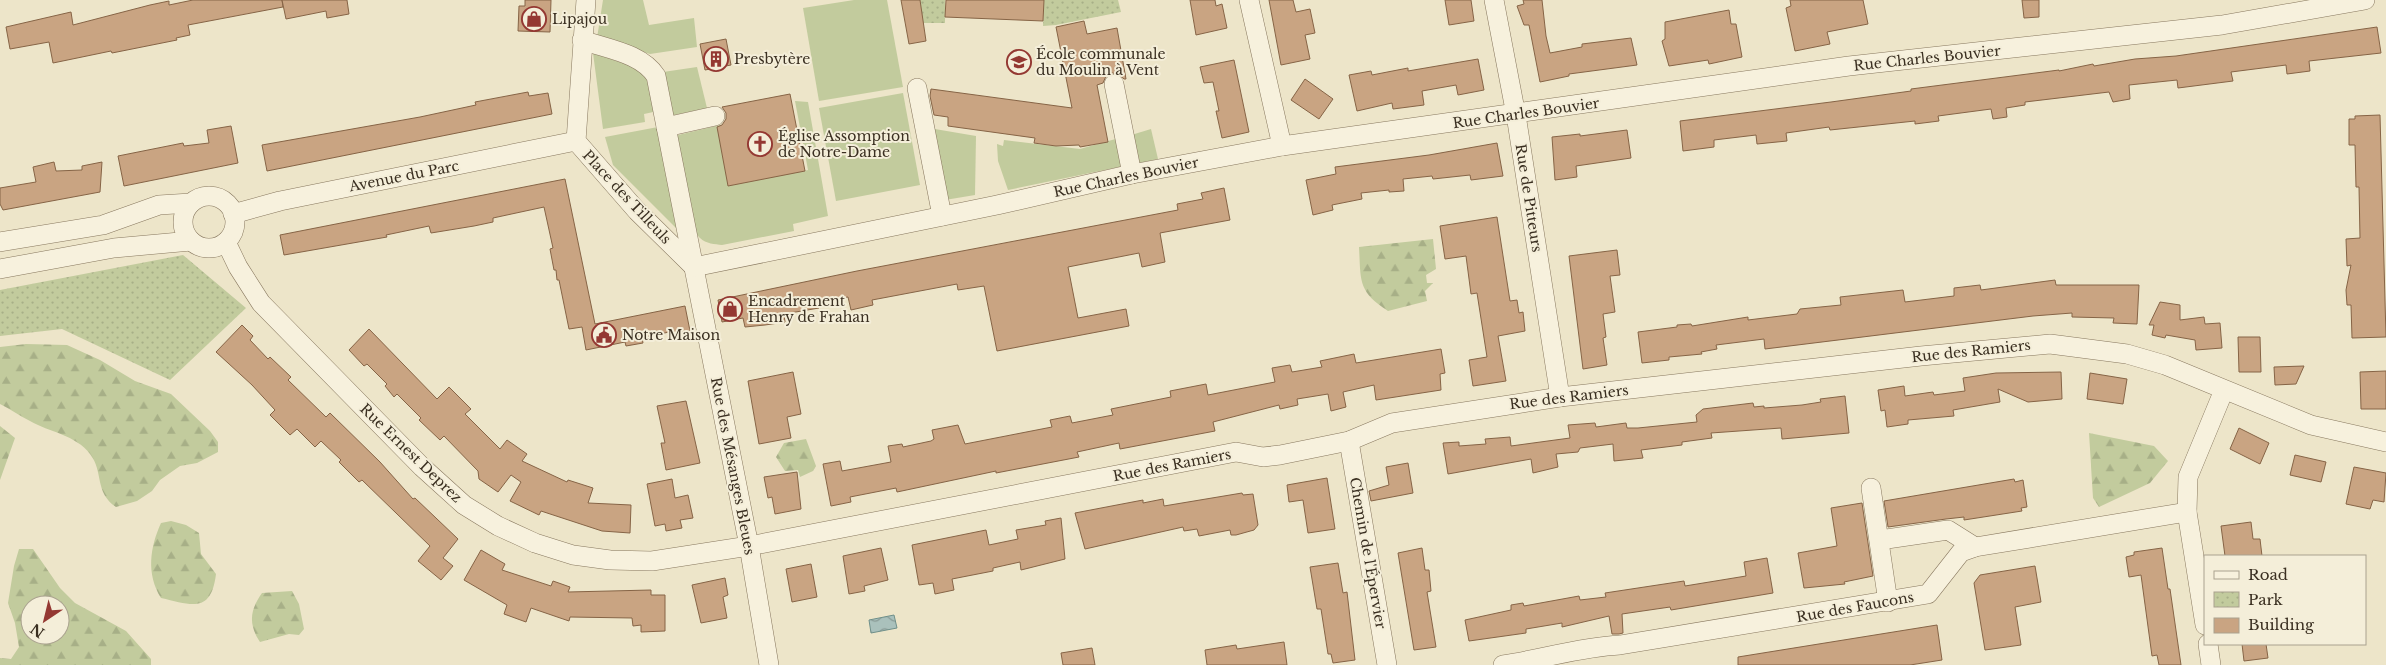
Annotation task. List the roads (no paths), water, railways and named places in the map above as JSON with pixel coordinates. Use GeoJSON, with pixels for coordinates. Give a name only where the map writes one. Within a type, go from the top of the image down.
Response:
{"type":"FeatureCollection","features":[{"type":"Feature","properties":{"kind":"street","name":"Place des Tilleuls"},"geometry":{"type":"LineString","coordinates":[[586,0],[576,141],[637,210],[694,267]]}},
{"type":"Feature","properties":{"kind":"street"},"geometry":{"type":"LineString","coordinates":[[1249,0],[1282,146]]}},
{"type":"Feature","properties":{"kind":"street","name":"Rue de Pitteurs"},"geometry":{"type":"LineString","coordinates":[[1494,0],[1516,115],[1560,398]]}},
{"type":"Feature","properties":{"kind":"street","name":"Rue Charles Bouvier"},"geometry":{"type":"LineString","coordinates":[[694,267],[942,216],[1132,174],[1282,146],[1516,115],[1848,66],[2222,25],[2365,0]]}},
{"type":"Feature","properties":{"kind":"street","name":"Rue des Mésanges Bleues"},"geometry":{"type":"LineString","coordinates":[[582,40],[639,59],[649,65],[656,76],[749,546],[769,665]]}},
{"type":"Feature","properties":{"kind":"street"},"geometry":{"type":"LineString","coordinates":[[1114,84],[1132,174]]}},
{"type":"Feature","properties":{"kind":"street"},"geometry":{"type":"LineString","coordinates":[[917,88],[942,216]]}},
{"type":"Feature","properties":{"kind":"street"},"geometry":{"type":"LineString","coordinates":[[666,127],[715,116]]}},
{"type":"Feature","properties":{"kind":"street","name":"Avenue du Parc"},"geometry":{"type":"LineString","coordinates":[[233,214],[280,201],[576,141]]}},
{"type":"Feature","properties":{"kind":"street"},"geometry":{"type":"LineString","coordinates":[[0,242],[104,224],[159,206],[191,203],[207,196],[215,197],[229,206],[233,214],[234,230],[226,242],[219,246],[204,248],[191,241],[114,248],[0,269]]}},
{"type":"Feature","properties":{"kind":"street"},"geometry":{"type":"LineString","coordinates":[[191,203],[183,218],[183,226],[191,241]]}},
{"type":"Feature","properties":{"kind":"street","name":"Rue Ernest Deprez"},"geometry":{"type":"LineString","coordinates":[[226,242],[238,267],[261,303],[422,467],[464,505],[498,526],[535,543],[573,555],[610,560],[652,561],[749,546]]}},
{"type":"Feature","properties":{"kind":"street","name":"Rue des Ramiers"},"geometry":{"type":"LineString","coordinates":[[749,546],[1236,452],[1263,457],[1348,441],[1392,423],[1560,398],[1921,356],[2050,344],[2127,354],[2165,365],[2311,425],[2386,442]]}},
{"type":"Feature","properties":{"kind":"street"},"geometry":{"type":"LineString","coordinates":[[2204,619],[2187,512],[2188,477],[2224,390]]}},
{"type":"Feature","properties":{"kind":"street","name":"Chemin de l'Épervier"},"geometry":{"type":"LineString","coordinates":[[1348,441],[1387,665]]}},
{"type":"Feature","properties":{"kind":"street"},"geometry":{"type":"LineString","coordinates":[[1872,488],[1888,602]]}},
{"type":"Feature","properties":{"kind":"street","name":"Rue des Faucons"},"geometry":{"type":"LineString","coordinates":[[1503,665],[1548,658],[1590,647],[1620,645],[1928,594],[1961,552],[1975,546],[2187,512]]}},
{"type":"Feature","properties":{"kind":"street"},"geometry":{"type":"LineString","coordinates":[[1880,540],[1948,530],[1975,546]]}},
{"type":"Feature","properties":{"kind":"street"},"geometry":{"type":"LineString","coordinates":[[2208,645],[2211,665]]}},
{"type":"Feature","properties":{"kind":"water"},"geometry":{"type":"Polygon","coordinates":[[[894,615],[897,628],[871,633],[869,620],[894,615]]]}},
{"type":"Feature","properties":{"kind":"place","name":"Lipajou"},"geometry":{"type":"Point","coordinates":[534,19]}},
{"type":"Feature","properties":{"kind":"place","name":"Presbytère"},"geometry":{"type":"Point","coordinates":[716,59]}},
{"type":"Feature","properties":{"kind":"place","name":"École communale du Moulin à Vent"},"geometry":{"type":"Point","coordinates":[1019,62]}},
{"type":"Feature","properties":{"kind":"place","name":"Église Assomption de Notre-Dame"},"geometry":{"type":"Point","coordinates":[760,144]}},
{"type":"Feature","properties":{"kind":"place","name":"Encadrement Henry de Frahan"},"geometry":{"type":"Point","coordinates":[730,309]}},
{"type":"Feature","properties":{"kind":"place","name":"Notre Maison"},"geometry":{"type":"Point","coordinates":[604,335]}}]}
